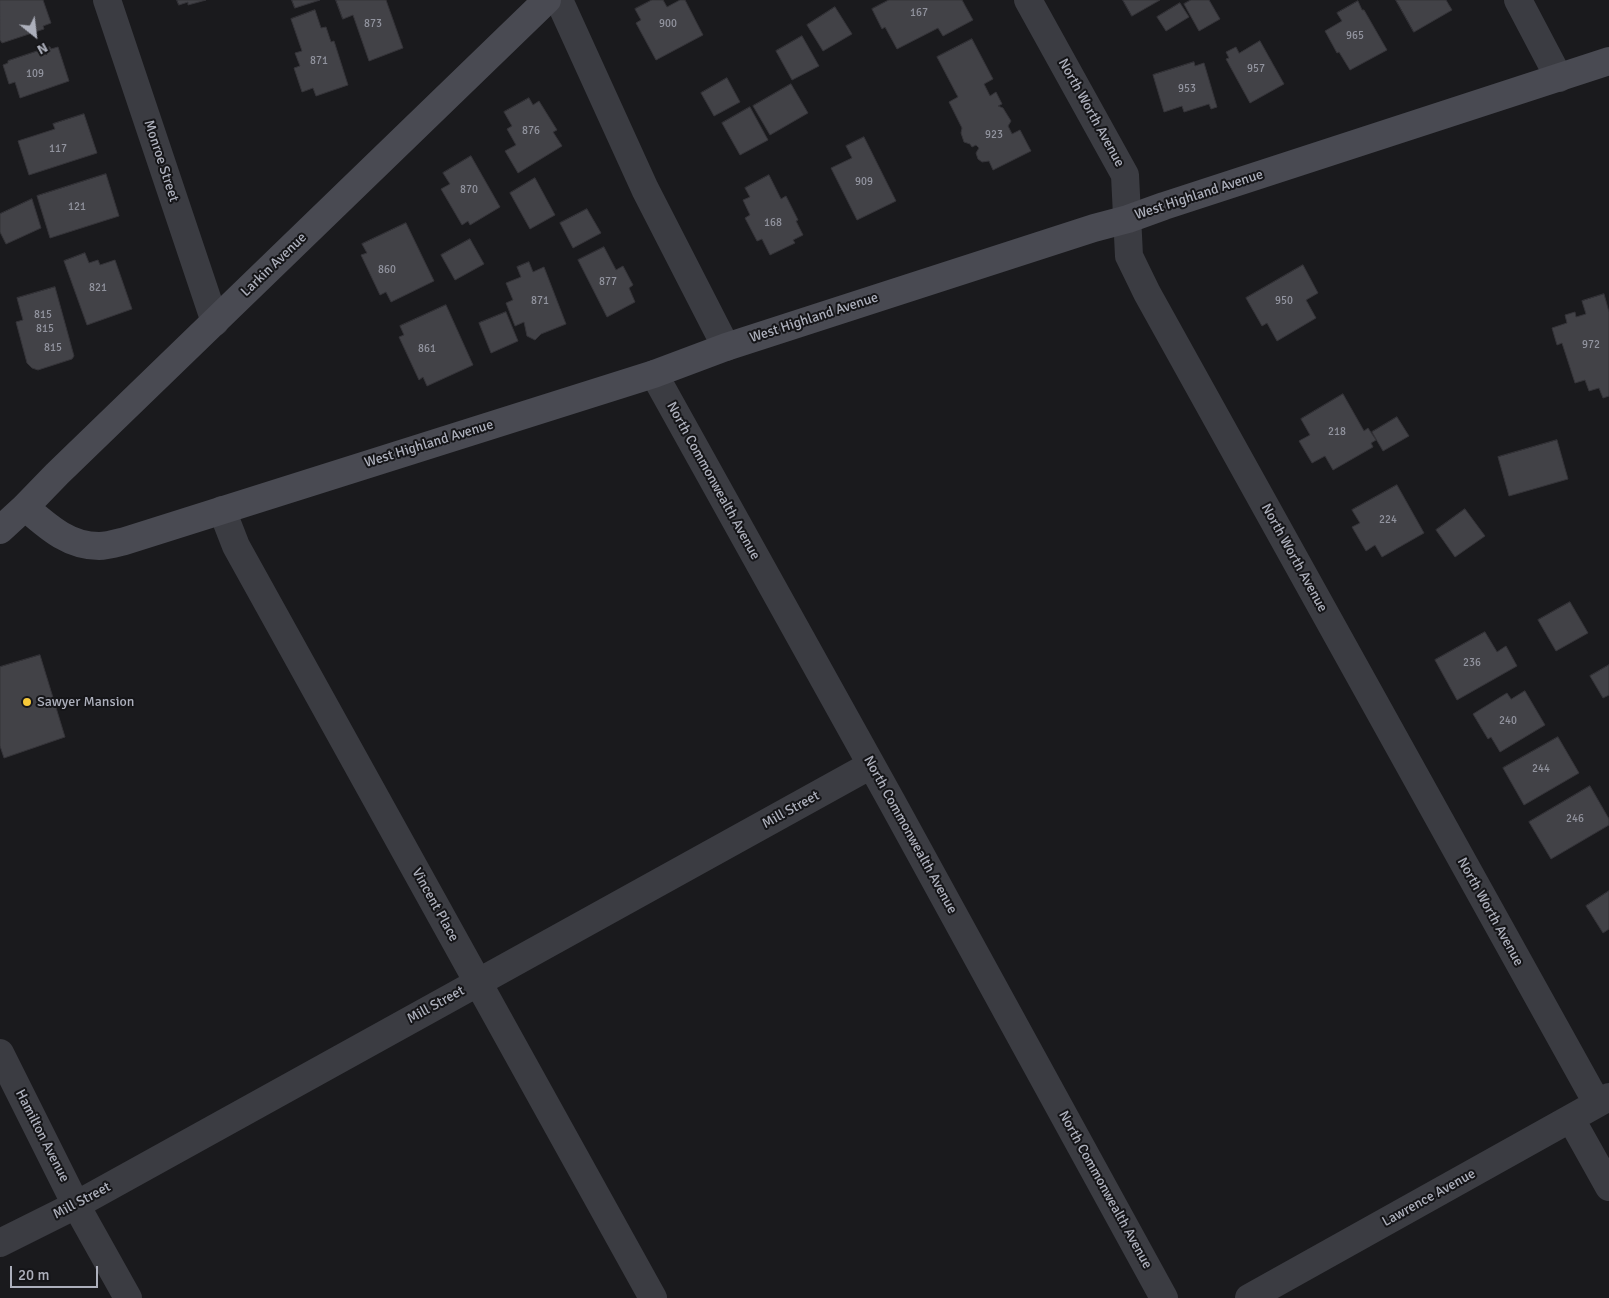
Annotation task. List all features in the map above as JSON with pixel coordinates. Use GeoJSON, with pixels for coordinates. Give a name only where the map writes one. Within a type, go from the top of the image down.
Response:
{"type":"FeatureCollection","features":[{"type":"Feature","properties":{"kind":"main road","name":"Larkin Avenue"},"geometry":{"type":"LineString","coordinates":[[0,530],[547,0]]}},
{"type":"Feature","properties":{"kind":"main road","name":"West Highland Avenue"},"geometry":{"type":"LineString","coordinates":[[25,507],[54,532],[78,543],[99,546],[125,542],[654,374],[726,347],[1075,234],[1128,219],[1609,61]]}},
{"type":"Feature","properties":{"kind":"street","name":"Monroe Street"},"geometry":{"type":"LineString","coordinates":[[107,0],[215,322]]}},
{"type":"Feature","properties":{"kind":"street"},"geometry":{"type":"LineString","coordinates":[[559,0],[645,189],[726,347]]}},
{"type":"Feature","properties":{"kind":"street","name":"North Worth Avenue"},"geometry":{"type":"LineString","coordinates":[[1028,0],[1125,175],[1129,256],[1147,294],[1603,1100]]}},
{"type":"Feature","properties":{"kind":"street"},"geometry":{"type":"LineString","coordinates":[[1518,0],[1559,78]]}},
{"type":"Feature","properties":{"kind":"street","name":"North Commonwealth Avenue"},"geometry":{"type":"LineString","coordinates":[[654,374],[872,765],[1164,1298]]}},
{"type":"Feature","properties":{"kind":"street","name":"Vincent Place"},"geometry":{"type":"LineString","coordinates":[[222,510],[236,546],[653,1298]]}},
{"type":"Feature","properties":{"kind":"street","name":"Mill Street"},"geometry":{"type":"LineString","coordinates":[[0,1242],[76,1205],[872,765]]}},
{"type":"Feature","properties":{"kind":"street","name":"Hamilton Avenue"},"geometry":{"type":"LineString","coordinates":[[0,1053],[76,1205],[128,1298]]}},
{"type":"Feature","properties":{"kind":"street","name":"Lawrence Avenue"},"geometry":{"type":"LineString","coordinates":[[1248,1298],[1603,1100]]}},
{"type":"Feature","properties":{"kind":"street"},"geometry":{"type":"LineString","coordinates":[[1571,1119],[1609,1186]]}},
{"type":"Feature","properties":{"kind":"building"},"geometry":{"type":"Polygon","coordinates":[[[0,0],[43,0],[51,23],[43,26],[44,29],[2,43],[0,40],[0,0]]]}},
{"type":"Feature","properties":{"kind":"building"},"geometry":{"type":"Polygon","coordinates":[[[177,0],[206,0],[188,5],[188,2],[179,5],[177,0]]]}},
{"type":"Feature","properties":{"kind":"building"},"geometry":{"type":"Polygon","coordinates":[[[292,0],[320,0],[295,8],[292,0]]]}},
{"type":"Feature","properties":{"kind":"building"},"geometry":{"type":"Polygon","coordinates":[[[336,0],[386,0],[403,48],[369,61],[353,15],[343,19],[336,0]]]}},
{"type":"Feature","properties":{"kind":"building"},"geometry":{"type":"Polygon","coordinates":[[[652,0],[663,0],[667,7],[680,0],[685,0],[703,35],[656,60],[636,23],[641,20],[635,9],[652,0]]]}},
{"type":"Feature","properties":{"kind":"building"},"geometry":{"type":"Polygon","coordinates":[[[889,0],[962,0],[973,20],[943,36],[938,28],[897,49],[885,27],[882,29],[872,9],[889,0]]]}},
{"type":"Feature","properties":{"kind":"building"},"geometry":{"type":"Polygon","coordinates":[[[1123,0],[1160,0],[1132,16],[1123,0]]]}},
{"type":"Feature","properties":{"kind":"building"},"geometry":{"type":"Polygon","coordinates":[[[1191,0],[1209,0],[1220,19],[1199,31],[1184,4],[1191,0]]]}},
{"type":"Feature","properties":{"kind":"building"},"geometry":{"type":"Polygon","coordinates":[[[1396,0],[1446,0],[1452,10],[1414,32],[1396,0]]]}},
{"type":"Feature","properties":{"kind":"building"},"geometry":{"type":"Polygon","coordinates":[[[1358,1],[1387,50],[1350,70],[1339,52],[1337,53],[1325,31],[1342,21],[1337,13],[1358,1]]]}},
{"type":"Feature","properties":{"kind":"building"},"geometry":{"type":"Polygon","coordinates":[[[1180,3],[1189,17],[1166,31],[1157,17],[1180,3]]]}},
{"type":"Feature","properties":{"kind":"building"},"geometry":{"type":"Polygon","coordinates":[[[835,7],[852,34],[823,51],[807,25],[835,7]]]}},
{"type":"Feature","properties":{"kind":"building"},"geometry":{"type":"Polygon","coordinates":[[[315,10],[321,28],[326,27],[331,42],[334,41],[348,85],[316,96],[313,88],[302,92],[294,68],[300,66],[295,53],[302,51],[291,19],[315,10]]]}},
{"type":"Feature","properties":{"kind":"building"},"geometry":{"type":"Polygon","coordinates":[[[802,36],[819,66],[792,80],[776,51],[802,36]]]}},
{"type":"Feature","properties":{"kind":"building"},"geometry":{"type":"Polygon","coordinates":[[[972,39],[993,79],[984,84],[990,96],[996,92],[1002,104],[998,106],[1003,108],[1011,121],[1008,126],[1012,134],[1020,130],[1031,151],[993,170],[989,161],[982,162],[978,159],[976,153],[979,148],[976,145],[972,147],[964,142],[961,133],[962,128],[949,102],[958,97],[937,57],[972,39]]]}},
{"type":"Feature","properties":{"kind":"building"},"geometry":{"type":"Polygon","coordinates":[[[1260,41],[1284,84],[1250,103],[1226,59],[1229,58],[1226,52],[1236,47],[1239,53],[1260,41]]]}},
{"type":"Feature","properties":{"kind":"building"},"geometry":{"type":"Polygon","coordinates":[[[50,47],[51,49],[58,47],[69,81],[20,98],[15,82],[9,84],[3,65],[8,63],[8,61],[50,47]]]}},
{"type":"Feature","properties":{"kind":"building"},"geometry":{"type":"Polygon","coordinates":[[[1194,62],[1195,66],[1204,63],[1217,107],[1211,109],[1209,104],[1184,112],[1182,106],[1164,112],[1153,75],[1194,62]]]}},
{"type":"Feature","properties":{"kind":"building"},"geometry":{"type":"Polygon","coordinates":[[[727,78],[740,102],[714,116],[701,93],[727,78]]]}},
{"type":"Feature","properties":{"kind":"building"},"geometry":{"type":"Polygon","coordinates":[[[791,84],[808,113],[770,135],[753,106],[791,84]]]}},
{"type":"Feature","properties":{"kind":"building"},"geometry":{"type":"Polygon","coordinates":[[[529,98],[533,105],[539,101],[557,130],[553,132],[562,146],[518,173],[505,151],[516,145],[507,129],[512,126],[504,112],[529,98]]]}},
{"type":"Feature","properties":{"kind":"building"},"geometry":{"type":"Polygon","coordinates":[[[750,107],[768,140],[740,155],[722,123],[750,107]]]}},
{"type":"Feature","properties":{"kind":"building"},"geometry":{"type":"Polygon","coordinates":[[[84,114],[97,153],[29,175],[18,141],[55,129],[53,124],[84,114]]]}},
{"type":"Feature","properties":{"kind":"building"},"geometry":{"type":"Polygon","coordinates":[[[864,137],[896,201],[857,220],[831,168],[852,158],[846,146],[864,137]]]}},
{"type":"Feature","properties":{"kind":"building"},"geometry":{"type":"Polygon","coordinates":[[[471,156],[500,207],[470,225],[468,221],[462,225],[441,189],[450,184],[443,173],[471,156]]]}},
{"type":"Feature","properties":{"kind":"building"},"geometry":{"type":"Polygon","coordinates":[[[106,174],[119,216],[50,238],[37,196],[106,174]]]}},
{"type":"Feature","properties":{"kind":"building"},"geometry":{"type":"Polygon","coordinates":[[[769,175],[781,199],[786,196],[803,235],[793,240],[795,243],[770,255],[762,239],[757,241],[745,218],[750,215],[743,200],[750,197],[745,188],[769,175]]]}},
{"type":"Feature","properties":{"kind":"building"},"geometry":{"type":"Polygon","coordinates":[[[535,178],[555,215],[530,229],[510,193],[535,178]]]}},
{"type":"Feature","properties":{"kind":"building"},"geometry":{"type":"Polygon","coordinates":[[[32,199],[41,228],[6,244],[0,232],[0,214],[32,199]]]}},
{"type":"Feature","properties":{"kind":"building"},"geometry":{"type":"Polygon","coordinates":[[[587,209],[601,233],[573,248],[560,223],[587,209]]]}},
{"type":"Feature","properties":{"kind":"building"},"geometry":{"type":"Polygon","coordinates":[[[406,223],[434,281],[391,302],[386,292],[380,295],[361,255],[367,253],[362,244],[406,223]]]}},
{"type":"Feature","properties":{"kind":"building"},"geometry":{"type":"Polygon","coordinates":[[[470,239],[484,264],[455,280],[441,255],[470,239]]]}},
{"type":"Feature","properties":{"kind":"building"},"geometry":{"type":"Polygon","coordinates":[[[604,247],[616,270],[623,266],[633,285],[629,288],[635,302],[607,317],[578,260],[604,247]]]}},
{"type":"Feature","properties":{"kind":"building"},"geometry":{"type":"Polygon","coordinates":[[[85,253],[89,263],[98,260],[100,265],[115,260],[132,309],[87,325],[64,261],[85,253]]]}},
{"type":"Feature","properties":{"kind":"building"},"geometry":{"type":"Polygon","coordinates":[[[529,262],[533,272],[544,267],[566,324],[541,334],[535,340],[527,336],[524,322],[515,326],[506,303],[513,300],[506,283],[521,277],[517,267],[529,262]]]}},
{"type":"Feature","properties":{"kind":"building"},"geometry":{"type":"Polygon","coordinates":[[[1303,265],[1318,293],[1306,300],[1316,318],[1277,341],[1267,323],[1262,326],[1246,298],[1303,265]]]}},
{"type":"Feature","properties":{"kind":"building"},"geometry":{"type":"Polygon","coordinates":[[[55,287],[74,356],[72,359],[38,370],[32,368],[27,363],[16,322],[23,320],[17,298],[55,287]]]}},
{"type":"Feature","properties":{"kind":"building"},"geometry":{"type":"Polygon","coordinates":[[[1604,294],[1609,312],[1609,396],[1603,398],[1599,388],[1589,391],[1585,380],[1575,383],[1562,343],[1557,345],[1552,328],[1567,323],[1565,315],[1575,312],[1576,317],[1586,314],[1582,301],[1604,294]]]}},
{"type":"Feature","properties":{"kind":"building"},"geometry":{"type":"Polygon","coordinates":[[[446,305],[473,365],[427,386],[423,377],[419,380],[399,337],[404,335],[400,326],[446,305]]]}},
{"type":"Feature","properties":{"kind":"building"},"geometry":{"type":"Polygon","coordinates":[[[506,312],[518,341],[491,353],[479,323],[506,312]]]}},
{"type":"Feature","properties":{"kind":"building"},"geometry":{"type":"Polygon","coordinates":[[[1343,394],[1364,431],[1368,428],[1376,440],[1371,443],[1373,447],[1333,470],[1325,456],[1312,463],[1299,441],[1310,435],[1301,419],[1343,394]]]}},
{"type":"Feature","properties":{"kind":"building"},"geometry":{"type":"Polygon","coordinates":[[[1397,417],[1409,436],[1383,451],[1372,432],[1397,417]]]}},
{"type":"Feature","properties":{"kind":"building"},"geometry":{"type":"Polygon","coordinates":[[[1557,440],[1568,479],[1509,496],[1498,457],[1557,440]]]}},
{"type":"Feature","properties":{"kind":"building"},"geometry":{"type":"Polygon","coordinates":[[[1397,485],[1424,533],[1382,557],[1375,545],[1366,551],[1352,527],[1360,523],[1352,510],[1397,485]]]}},
{"type":"Feature","properties":{"kind":"building"},"geometry":{"type":"Polygon","coordinates":[[[1465,509],[1485,536],[1455,557],[1436,530],[1465,509]]]}},
{"type":"Feature","properties":{"kind":"building"},"geometry":{"type":"Polygon","coordinates":[[[1570,602],[1588,633],[1556,651],[1538,620],[1570,602]]]}},
{"type":"Feature","properties":{"kind":"building"},"geometry":{"type":"Polygon","coordinates":[[[1485,632],[1497,652],[1506,646],[1517,666],[1457,700],[1435,660],[1485,632]]]}},
{"type":"Feature","properties":{"kind":"building","name":"Sawyer Mansion"},"geometry":{"type":"Polygon","coordinates":[[[40,655],[65,737],[4,758],[0,746],[0,667],[40,655]]]}},
{"type":"Feature","properties":{"kind":"building"},"geometry":{"type":"Polygon","coordinates":[[[1609,665],[1609,695],[1603,698],[1590,676],[1609,665]]]}},
{"type":"Feature","properties":{"kind":"building"},"geometry":{"type":"Polygon","coordinates":[[[1525,691],[1545,725],[1500,752],[1491,737],[1488,739],[1473,714],[1507,693],[1511,699],[1525,691]]]}},
{"type":"Feature","properties":{"kind":"building"},"geometry":{"type":"Polygon","coordinates":[[[1558,737],[1579,773],[1524,805],[1503,768],[1558,737]]]}},
{"type":"Feature","properties":{"kind":"building"},"geometry":{"type":"Polygon","coordinates":[[[1590,786],[1609,819],[1609,825],[1551,859],[1529,822],[1590,786]]]}},
{"type":"Feature","properties":{"kind":"building"},"geometry":{"type":"Polygon","coordinates":[[[1609,891],[1609,929],[1603,933],[1586,906],[1609,891]]]}},
{"type":"Feature","properties":{"kind":"place","name":"Sawyer Mansion"},"geometry":{"type":"Point","coordinates":[27,702]}}]}
